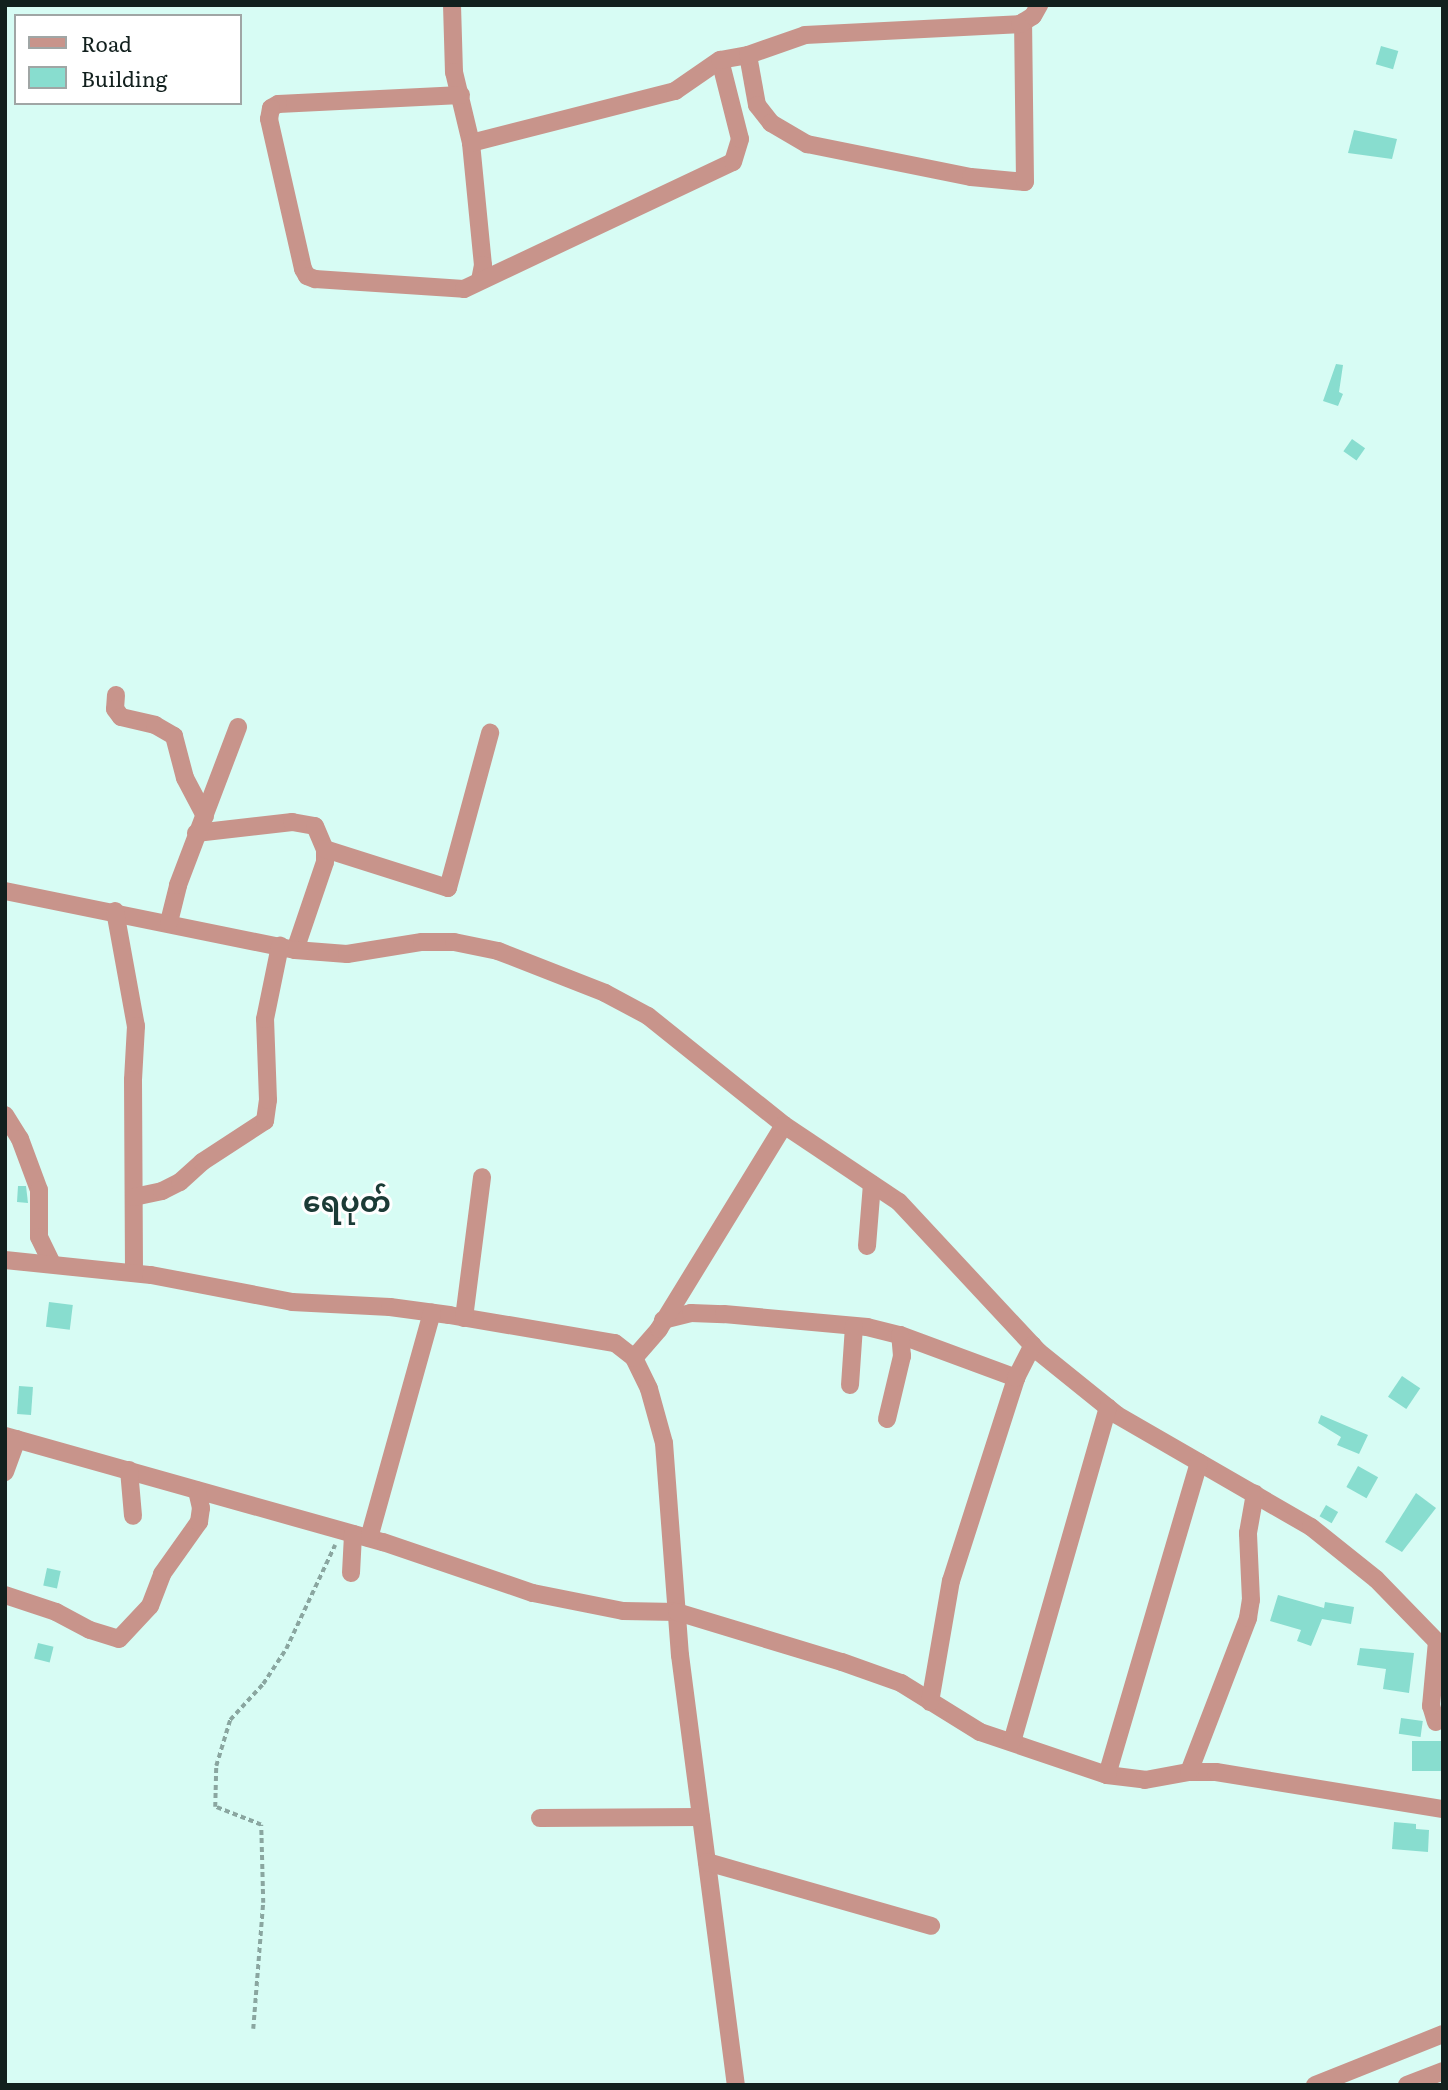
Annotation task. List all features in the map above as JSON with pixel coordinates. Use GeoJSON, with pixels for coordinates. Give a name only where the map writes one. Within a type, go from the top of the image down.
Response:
{"type":"FeatureCollection","features":[{"type":"Feature","properties":{"kind":"street"},"geometry":{"type":"LineString","coordinates":[[452,5],[454,72],[471,143],[483,265],[481,280]]}},
{"type":"Feature","properties":{"kind":"street"},"geometry":{"type":"LineString","coordinates":[[471,143],[676,91],[720,60],[734,55],[748,55],[804,35],[1023,22],[1033,16],[1039,5]]}},
{"type":"Feature","properties":{"kind":"street"},"geometry":{"type":"LineString","coordinates":[[748,55],[757,105],[771,122],[807,144],[971,177],[1025,182],[1023,22]]}},
{"type":"Feature","properties":{"kind":"street"},"geometry":{"type":"LineString","coordinates":[[461,95],[278,104],[268,113],[303,269],[307,276],[315,279],[464,289],[733,162],[740,139],[720,60]]}},
{"type":"Feature","properties":{"kind":"street"},"geometry":{"type":"LineString","coordinates":[[116,695],[115,709],[121,717],[155,725],[174,736],[185,778],[205,816]]}},
{"type":"Feature","properties":{"kind":"street"},"geometry":{"type":"LineString","coordinates":[[169,922],[196,833],[205,816],[238,727]]}},
{"type":"Feature","properties":{"kind":"street"},"geometry":{"type":"LineString","coordinates":[[326,849],[448,888],[490,733]]}},
{"type":"Feature","properties":{"kind":"street"},"geometry":{"type":"LineString","coordinates":[[134,1197],[162,1191],[180,1182],[202,1163],[265,1121],[268,1100],[265,1018],[287,948],[325,862],[326,849],[315,826],[302,821],[196,833]]}},
{"type":"Feature","properties":{"kind":"street"},"geometry":{"type":"LineString","coordinates":[[5,891],[115,911],[287,948],[347,954],[422,942],[454,942],[498,951],[605,993],[648,1016],[784,1125],[899,1202],[1033,1345],[1108,1408],[1322,1535],[1376,1579],[1440,1644],[1431,1706],[1436,1722]]}},
{"type":"Feature","properties":{"kind":"street"},"geometry":{"type":"LineString","coordinates":[[115,911],[135,1026],[134,1273]]}},
{"type":"Feature","properties":{"kind":"street"},"geometry":{"type":"LineString","coordinates":[[5,1115],[20,1139],[40,1189],[40,1237],[52,1264]]}},
{"type":"Feature","properties":{"kind":"street"},"geometry":{"type":"LineString","coordinates":[[634,1358],[663,1320],[784,1125]]}},
{"type":"Feature","properties":{"kind":"street"},"geometry":{"type":"LineString","coordinates":[[464,1318],[482,1177]]}},
{"type":"Feature","properties":{"kind":"street"},"geometry":{"type":"LineString","coordinates":[[867,1246],[872,1184]]}},
{"type":"Feature","properties":{"kind":"street"},"geometry":{"type":"LineString","coordinates":[[5,1260],[134,1273],[292,1302],[432,1313],[615,1343],[634,1358],[649,1389],[664,1443],[677,1612],[736,2085]]}},
{"type":"Feature","properties":{"kind":"street"},"geometry":{"type":"LineString","coordinates":[[351,1573],[355,1534],[432,1313]]}},
{"type":"Feature","properties":{"kind":"street"},"geometry":{"type":"LineString","coordinates":[[663,1320],[691,1313],[724,1314],[854,1326],[900,1335],[1016,1378]]}},
{"type":"Feature","properties":{"kind":"street"},"geometry":{"type":"LineString","coordinates":[[850,1385],[854,1326]]}},
{"type":"Feature","properties":{"kind":"street"},"geometry":{"type":"LineString","coordinates":[[887,1419],[902,1356],[900,1335]]}},
{"type":"Feature","properties":{"kind":"street"},"geometry":{"type":"LineString","coordinates":[[930,1702],[951,1581],[1016,1378],[1033,1345]]}},
{"type":"Feature","properties":{"kind":"street"},"geometry":{"type":"LineString","coordinates":[[1012,1742],[1108,1408]]}},
{"type":"Feature","properties":{"kind":"street"},"geometry":{"type":"LineString","coordinates":[[5,1472],[11,1437],[355,1534],[533,1593],[623,1611],[677,1612],[842,1662],[901,1683],[981,1732],[1107,1775],[1145,1780],[1189,1772],[1216,1772],[1443,1809]]}},
{"type":"Feature","properties":{"kind":"street"},"geometry":{"type":"LineString","coordinates":[[1107,1775],[1199,1462]]}},
{"type":"Feature","properties":{"kind":"street"},"geometry":{"type":"LineString","coordinates":[[129,1471],[133,1516]]}},
{"type":"Feature","properties":{"kind":"street"},"geometry":{"type":"LineString","coordinates":[[5,1595],[56,1612],[90,1630],[119,1639],[150,1606],[162,1574],[199,1522],[201,1508],[197,1490]]}},
{"type":"Feature","properties":{"kind":"street"},"geometry":{"type":"LineString","coordinates":[[1189,1772],[1248,1618],[1251,1552],[1248,1533],[1255,1494]]}},
{"type":"Feature","properties":{"kind":"street"},"geometry":{"type":"LineString","coordinates":[[540,1818],[701,1817]]}},
{"type":"Feature","properties":{"kind":"street"},"geometry":{"type":"LineString","coordinates":[[707,1862],[931,1926]]}},
{"type":"Feature","properties":{"kind":"street"},"geometry":{"type":"LineString","coordinates":[[1315,2085],[1443,2034]]}},
{"type":"Feature","properties":{"kind":"street"},"geometry":{"type":"LineString","coordinates":[[1408,2085],[1443,2071]]}},
{"type":"Feature","properties":{"kind":"path"},"geometry":{"type":"LineString","coordinates":[[253,2029],[263,1903],[261,1825],[215,1807],[216,1766],[230,1720],[263,1685],[355,1534]]}},
{"type":"Feature","properties":{"kind":"building"},"geometry":{"type":"Polygon","coordinates":[[[1381,46],[1398,51],[1393,69],[1376,64],[1381,46]]]}},
{"type":"Feature","properties":{"kind":"building"},"geometry":{"type":"Polygon","coordinates":[[[1354,130],[1397,139],[1392,159],[1348,153],[1354,130]]]}},
{"type":"Feature","properties":{"kind":"building"},"geometry":{"type":"Polygon","coordinates":[[[1336,364],[1343,365],[1339,392],[1343,394],[1338,406],[1323,401],[1336,364]]]}},
{"type":"Feature","properties":{"kind":"building"},"geometry":{"type":"Polygon","coordinates":[[[1352,439],[1365,448],[1357,460],[1343,451],[1352,439]]]}},
{"type":"Feature","properties":{"kind":"building"},"geometry":{"type":"Polygon","coordinates":[[[18,1186],[26,1186],[28,1203],[17,1202],[18,1186]]]}},
{"type":"Feature","properties":{"kind":"building"},"geometry":{"type":"Polygon","coordinates":[[[49,1302],[73,1305],[70,1330],[46,1327],[49,1302]]]}},
{"type":"Feature","properties":{"kind":"building"},"geometry":{"type":"Polygon","coordinates":[[[1402,1376],[1420,1388],[1406,1409],[1388,1397],[1402,1376]]]}},
{"type":"Feature","properties":{"kind":"building"},"geometry":{"type":"Polygon","coordinates":[[[19,1386],[33,1387],[31,1415],[17,1414],[19,1386]]]}},
{"type":"Feature","properties":{"kind":"building"},"geometry":{"type":"Polygon","coordinates":[[[1321,1415],[1368,1435],[1359,1454],[1337,1445],[1341,1437],[1318,1423],[1321,1415]]]}},
{"type":"Feature","properties":{"kind":"building"},"geometry":{"type":"Polygon","coordinates":[[[1358,1466],[1378,1477],[1366,1498],[1346,1487],[1358,1466]]]}},
{"type":"Feature","properties":{"kind":"building"},"geometry":{"type":"Polygon","coordinates":[[[1416,1493],[1436,1508],[1402,1552],[1385,1542],[1416,1493]]]}},
{"type":"Feature","properties":{"kind":"building"},"geometry":{"type":"Polygon","coordinates":[[[1326,1505],[1338,1512],[1332,1523],[1320,1516],[1326,1505]]]}},
{"type":"Feature","properties":{"kind":"building"},"geometry":{"type":"Polygon","coordinates":[[[47,1568],[61,1571],[57,1589],[43,1586],[47,1568]]]}},
{"type":"Feature","properties":{"kind":"building"},"geometry":{"type":"Polygon","coordinates":[[[1278,1595],[1324,1608],[1325,1602],[1354,1607],[1351,1624],[1322,1619],[1311,1646],[1297,1641],[1301,1630],[1270,1621],[1278,1595]]]}},
{"type":"Feature","properties":{"kind":"building"},"geometry":{"type":"Polygon","coordinates":[[[38,1643],[54,1647],[50,1662],[34,1659],[38,1643]]]}},
{"type":"Feature","properties":{"kind":"building"},"geometry":{"type":"Polygon","coordinates":[[[1360,1648],[1414,1653],[1409,1693],[1383,1689],[1386,1669],[1357,1665],[1360,1648]]]}},
{"type":"Feature","properties":{"kind":"building"},"geometry":{"type":"Polygon","coordinates":[[[1401,1718],[1423,1721],[1421,1737],[1399,1734],[1401,1718]]]}},
{"type":"Feature","properties":{"kind":"building"},"geometry":{"type":"Polygon","coordinates":[[[1412,1741],[1443,1741],[1443,1771],[1412,1771],[1412,1741]]]}},
{"type":"Feature","properties":{"kind":"building"},"geometry":{"type":"Polygon","coordinates":[[[1394,1822],[1416,1824],[1416,1829],[1429,1830],[1428,1852],[1392,1849],[1394,1822]]]}},
{"type":"Feature","properties":{"kind":"district","name":"ရေပုတ်"},"geometry":{"type":"Point","coordinates":[347,1200]}}]}
